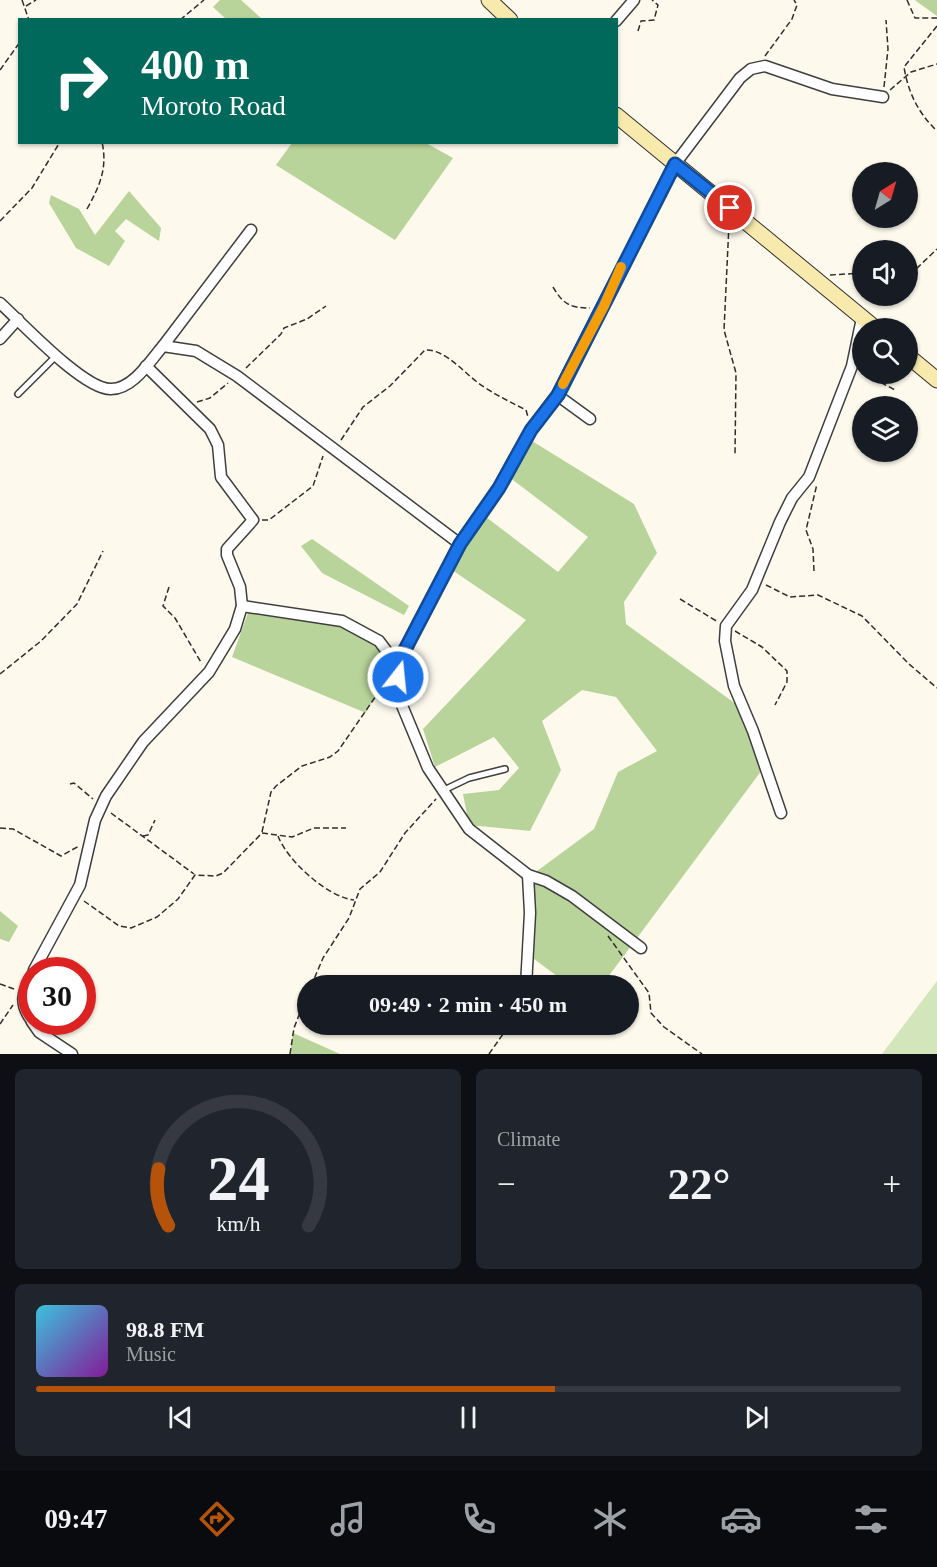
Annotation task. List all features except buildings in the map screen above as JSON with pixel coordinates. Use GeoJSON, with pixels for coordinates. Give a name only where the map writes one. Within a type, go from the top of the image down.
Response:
{"type":"FeatureCollection","features":[{"type":"Feature","properties":{"kind":"main road"},"geometry":{"type":"LineString","coordinates":[[489,0],[508,18]]}},
{"type":"Feature","properties":{"kind":"main road"},"geometry":{"type":"LineString","coordinates":[[618,117],[862,318]]}},
{"type":"Feature","properties":{"kind":"main road"},"geometry":{"type":"LineString","coordinates":[[918,364],[937,380]]}},
{"type":"Feature","properties":{"kind":"street"},"geometry":{"type":"LineString","coordinates":[[618,19],[634,0]]}},
{"type":"Feature","properties":{"kind":"street"},"geometry":{"type":"LineString","coordinates":[[641,948],[572,896],[554,885],[528,875],[469,829],[428,768],[409,726],[398,689],[397,665],[460,544],[499,488],[531,430],[558,395],[675,164],[740,78],[757,66],[786,72],[840,91],[883,97]]}},
{"type":"Feature","properties":{"kind":"street"},"geometry":{"type":"LineString","coordinates":[[0,303],[56,356],[92,383],[112,390],[135,379],[163,346],[251,230]]}},
{"type":"Feature","properties":{"kind":"street"},"geometry":{"type":"LineString","coordinates":[[0,339],[18,319]]}},
{"type":"Feature","properties":{"kind":"street"},"geometry":{"type":"LineString","coordinates":[[163,346],[185,347],[196,351],[237,376],[460,544]]}},
{"type":"Feature","properties":{"kind":"street"},"geometry":{"type":"LineString","coordinates":[[41,957],[75,896],[88,860],[89,839],[101,806],[143,742],[209,672],[235,629],[242,606],[240,587],[227,555],[227,549],[253,520],[221,477],[215,437],[146,366]]}},
{"type":"Feature","properties":{"kind":"street"},"geometry":{"type":"LineString","coordinates":[[781,813],[753,731],[734,686],[725,641],[726,626],[752,590],[786,510],[808,477],[852,366]]}},
{"type":"Feature","properties":{"kind":"street"},"geometry":{"type":"LineString","coordinates":[[558,395],[590,419]]}},
{"type":"Feature","properties":{"kind":"street"},"geometry":{"type":"LineString","coordinates":[[242,606],[342,621],[379,641],[397,665]]}},
{"type":"Feature","properties":{"kind":"street"},"geometry":{"type":"LineString","coordinates":[[527,975],[530,906],[528,875]]}},
{"type":"Feature","properties":{"kind":"street"},"geometry":{"type":"LineString","coordinates":[[44,1035],[72,1054]]}},
{"type":"Feature","properties":{"kind":"lane"},"geometry":{"type":"LineString","coordinates":[[18,394],[56,356]]}},
{"type":"Feature","properties":{"kind":"lane"},"geometry":{"type":"LineString","coordinates":[[444,790],[469,778],[506,769]]}},
{"type":"Feature","properties":{"kind":"path"},"geometry":{"type":"LineString","coordinates":[[22,0],[30,18]]}},
{"type":"Feature","properties":{"kind":"path"},"geometry":{"type":"LineString","coordinates":[[25,6],[36,0]]}},
{"type":"Feature","properties":{"kind":"path"},"geometry":{"type":"LineString","coordinates":[[182,18],[204,0]]}},
{"type":"Feature","properties":{"kind":"path"},"geometry":{"type":"LineString","coordinates":[[638,31],[641,21],[654,20],[658,4],[652,0]]}},
{"type":"Feature","properties":{"kind":"path"},"geometry":{"type":"LineString","coordinates":[[907,0],[915,18],[937,18]]}},
{"type":"Feature","properties":{"kind":"path"},"geometry":{"type":"LineString","coordinates":[[757,66],[792,19],[797,5],[796,1]]}},
{"type":"Feature","properties":{"kind":"path"},"geometry":{"type":"LineString","coordinates":[[883,97],[888,49],[886,20]]}},
{"type":"Feature","properties":{"kind":"path"},"geometry":{"type":"LineString","coordinates":[[937,26],[904,67],[911,96],[926,120],[937,131]]}},
{"type":"Feature","properties":{"kind":"path"},"geometry":{"type":"LineString","coordinates":[[0,70],[18,45]]}},
{"type":"Feature","properties":{"kind":"path"},"geometry":{"type":"LineString","coordinates":[[883,97],[905,75],[937,64]]}},
{"type":"Feature","properties":{"kind":"path"},"geometry":{"type":"LineString","coordinates":[[0,221],[32,188],[59,144]]}},
{"type":"Feature","properties":{"kind":"path"},"geometry":{"type":"LineString","coordinates":[[87,209],[102,181],[105,156],[102,144]]}},
{"type":"Feature","properties":{"kind":"path"},"geometry":{"type":"LineString","coordinates":[[730,208],[724,330],[736,373],[735,454]]}},
{"type":"Feature","properties":{"kind":"path"},"geometry":{"type":"LineString","coordinates":[[918,267],[937,249]]}},
{"type":"Feature","properties":{"kind":"path"},"geometry":{"type":"LineString","coordinates":[[830,275],[852,274]]}},
{"type":"Feature","properties":{"kind":"path"},"geometry":{"type":"LineString","coordinates":[[553,287],[561,301],[572,308],[604,306]]}},
{"type":"Feature","properties":{"kind":"path"},"geometry":{"type":"LineString","coordinates":[[184,406],[210,398],[237,376],[281,334],[284,328],[307,319],[326,306]]}},
{"type":"Feature","properties":{"kind":"path"},"geometry":{"type":"LineString","coordinates":[[253,520],[269,520],[313,486],[331,447],[363,406],[390,386],[425,350],[439,353],[483,387],[526,410],[531,430]]}},
{"type":"Feature","properties":{"kind":"path"},"geometry":{"type":"LineString","coordinates":[[884,384],[895,390]]}},
{"type":"Feature","properties":{"kind":"path"},"geometry":{"type":"LineString","coordinates":[[808,477],[818,480],[806,530],[813,549],[814,571]]}},
{"type":"Feature","properties":{"kind":"path"},"geometry":{"type":"LineString","coordinates":[[0,674],[41,641],[76,604],[102,551]]}},
{"type":"Feature","properties":{"kind":"path"},"geometry":{"type":"LineString","coordinates":[[752,590],[765,584],[790,597],[818,595],[862,616],[909,664],[937,687]]}},
{"type":"Feature","properties":{"kind":"path"},"geometry":{"type":"LineString","coordinates":[[169,587],[163,606],[175,618],[195,655],[209,672]]}},
{"type":"Feature","properties":{"kind":"path"},"geometry":{"type":"LineString","coordinates":[[680,599],[762,647],[787,672],[787,682],[775,705]]}},
{"type":"Feature","properties":{"kind":"path"},"geometry":{"type":"LineString","coordinates":[[70,784],[74,783],[101,806],[187,866],[195,875],[216,876],[223,873],[262,833],[271,792],[302,766],[330,757],[338,751],[397,665]]}},
{"type":"Feature","properties":{"kind":"path"},"geometry":{"type":"LineString","coordinates":[[315,975],[323,958],[349,918],[360,889],[380,872],[405,833],[444,790]]}},
{"type":"Feature","properties":{"kind":"path"},"geometry":{"type":"LineString","coordinates":[[142,836],[148,835],[155,820]]}},
{"type":"Feature","properties":{"kind":"path"},"geometry":{"type":"LineString","coordinates":[[0,828],[13,829],[60,856],[89,839]]}},
{"type":"Feature","properties":{"kind":"path"},"geometry":{"type":"LineString","coordinates":[[262,833],[292,837],[314,828],[346,828]]}},
{"type":"Feature","properties":{"kind":"path"},"geometry":{"type":"LineString","coordinates":[[278,835],[283,849],[304,871],[330,890],[346,899],[355,900]]}},
{"type":"Feature","properties":{"kind":"path"},"geometry":{"type":"LineString","coordinates":[[75,896],[91,904],[120,926],[131,928],[157,917],[178,899],[195,875]]}},
{"type":"Feature","properties":{"kind":"path"},"geometry":{"type":"LineString","coordinates":[[607,935],[649,993],[651,1013],[664,1027],[702,1054]]}},
{"type":"Feature","properties":{"kind":"path"},"geometry":{"type":"LineString","coordinates":[[0,984],[18,989]]}},
{"type":"Feature","properties":{"kind":"path"},"geometry":{"type":"LineString","coordinates":[[0,1024],[18,998]]}},
{"type":"Feature","properties":{"kind":"path"},"geometry":{"type":"LineString","coordinates":[[291,1054],[297,1020]]}},
{"type":"Feature","properties":{"kind":"path"},"geometry":{"type":"LineString","coordinates":[[489,1054],[502,1035]]}},
{"type":"Feature","properties":{"kind":"green space"},"geometry":{"type":"Polygon","coordinates":[[[220,0],[241,0],[261,18],[225,18],[213,7],[220,0]]]}},
{"type":"Feature","properties":{"kind":"green space"},"geometry":{"type":"Polygon","coordinates":[[[937,0],[937,16],[916,1],[937,0]]]}},
{"type":"Feature","properties":{"kind":"green space"},"geometry":{"type":"Polygon","coordinates":[[[291,144],[428,144],[453,158],[395,240],[276,165],[291,144]]]}},
{"type":"Feature","properties":{"kind":"green space"},"geometry":{"type":"Polygon","coordinates":[[[129,191],[161,228],[159,241],[126,219],[115,231],[125,241],[109,266],[76,248],[49,203],[51,195],[79,209],[95,235],[129,191]]]}},
{"type":"Feature","properties":{"kind":"green space"},"geometry":{"type":"Polygon","coordinates":[[[532,441],[634,504],[657,553],[624,602],[626,624],[740,707],[765,766],[609,975],[556,975],[530,956],[533,874],[594,829],[618,772],[657,751],[616,697],[582,690],[542,721],[561,770],[530,831],[469,825],[463,794],[499,790],[519,768],[494,737],[435,767],[423,729],[526,620],[449,568],[482,514],[558,572],[588,537],[509,477],[532,441]]]}},
{"type":"Feature","properties":{"kind":"green space"},"geometry":{"type":"Polygon","coordinates":[[[312,539],[409,606],[404,615],[322,573],[301,546],[312,539]]]}},
{"type":"Feature","properties":{"kind":"green space"},"geometry":{"type":"Polygon","coordinates":[[[283,608],[356,627],[392,664],[366,713],[232,657],[248,613],[283,608]]]}},
{"type":"Feature","properties":{"kind":"green space"},"geometry":{"type":"Polygon","coordinates":[[[0,911],[18,926],[9,942],[0,939],[0,911]]]}},
{"type":"Feature","properties":{"kind":"green space"},"geometry":{"type":"Polygon","coordinates":[[[937,981],[937,1054],[882,1054],[937,981]]]}},
{"type":"Feature","properties":{"kind":"green space"},"geometry":{"type":"Polygon","coordinates":[[[293,1033],[340,1054],[290,1054],[293,1033]]]}},
{"type":"Feature","properties":{"kind":"slow traffic"},"geometry":{"type":"LineString","coordinates":[[563,384],[604,306],[621,267]]}},
{"type":"Feature","properties":{"kind":"route"},"geometry":{"type":"LineString","coordinates":[[398,677],[397,665],[460,544],[499,488],[531,430],[558,395],[675,164],[730,208]]}}]}
